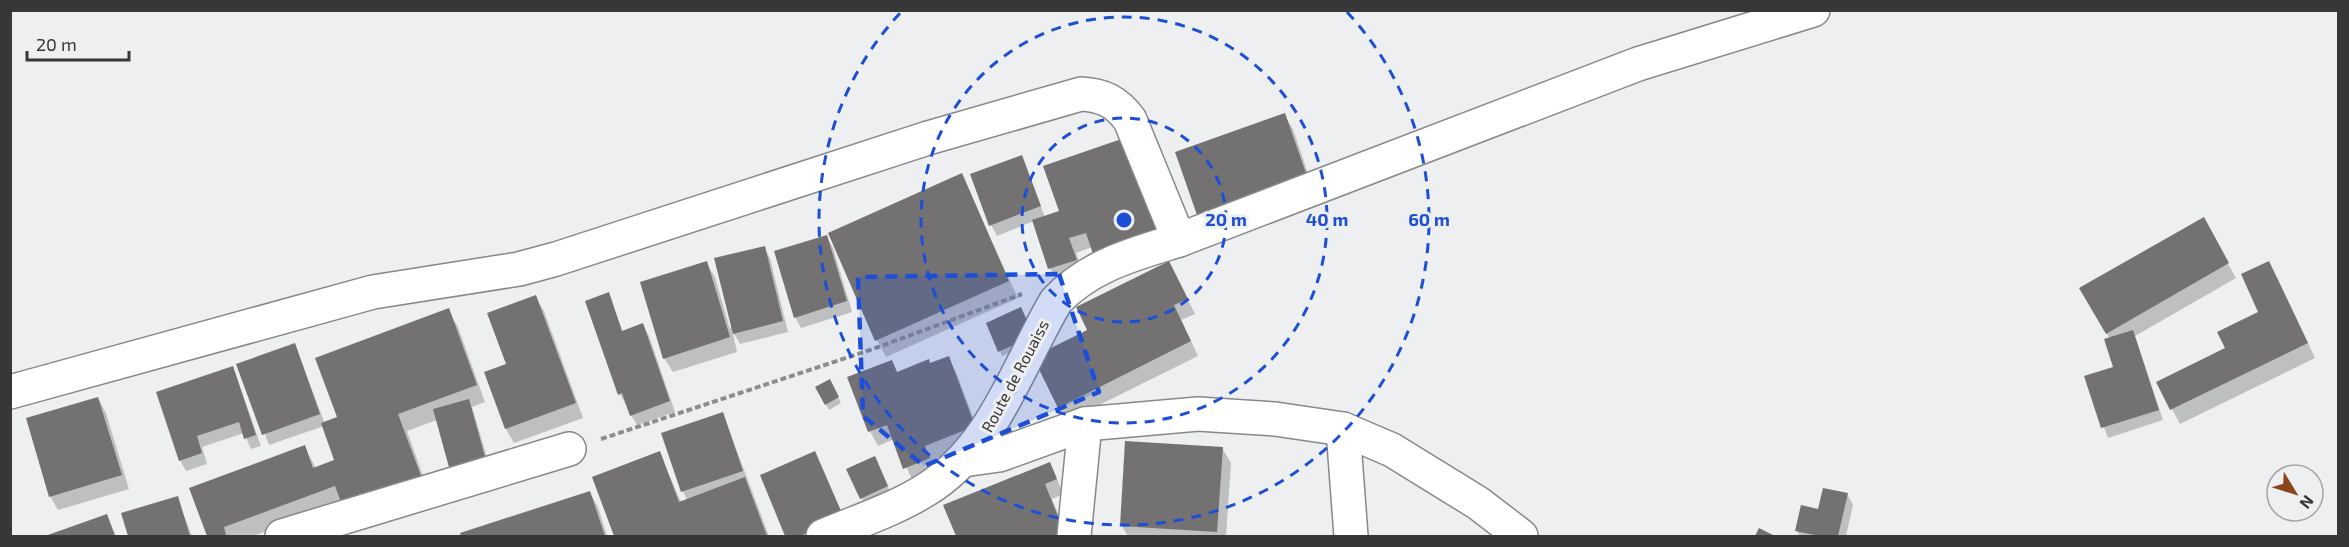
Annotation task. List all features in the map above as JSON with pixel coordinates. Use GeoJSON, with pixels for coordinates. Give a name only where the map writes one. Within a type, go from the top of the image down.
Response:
{"type":"FeatureCollection","features":[{"type":"Feature","properties":{"kind":"street","name":"Route de Rouaiss"},"geometry":{"type":"LineString","coordinates":[[823,537],[923,492],[963,460],[993,420],[1056,301],[1068,288],[1110,261],[1179,240],[1638,64],[1813,10]]}},
{"type":"Feature","properties":{"kind":"street"},"geometry":{"type":"LineString","coordinates":[[10,392],[374,292],[519,269],[556,259],[928,138],[1081,94],[1096,95],[1110,100],[1122,109],[1130,120],[1179,240]]}},
{"type":"Feature","properties":{"kind":"street"},"geometry":{"type":"LineString","coordinates":[[963,460],[999,455],[1085,424],[1198,414],[1275,419],[1343,429],[1392,450],[1478,503],[1521,537]]}},
{"type":"Feature","properties":{"kind":"street"},"geometry":{"type":"LineString","coordinates":[[1074,537],[1085,424]]}},
{"type":"Feature","properties":{"kind":"street"},"geometry":{"type":"LineString","coordinates":[[1343,429],[1350,537]]}},
{"type":"Feature","properties":{"kind":"street"},"geometry":{"type":"LineString","coordinates":[[282,537],[569,449]]}},
{"type":"Feature","properties":{"kind":"path"},"geometry":{"type":"LineString","coordinates":[[569,449],[873,349],[1024,293]]}},
{"type":"Feature","properties":{"kind":"highlighted area"},"geometry":{"type":"Polygon","coordinates":[[[1059,274],[1099,392],[924,466],[863,416],[858,277],[1059,274]]]}},
{"type":"Feature","properties":{"kind":"building"},"geometry":{"type":"Polygon","coordinates":[[[1285,113],[1307,176],[1197,215],[1175,152],[1285,113]]]}},
{"type":"Feature","properties":{"kind":"building"},"geometry":{"type":"Polygon","coordinates":[[[1133,135],[1166,232],[1094,257],[1086,233],[1069,238],[1077,260],[1048,269],[1032,220],[1059,211],[1043,166],[1133,135]]]}},
{"type":"Feature","properties":{"kind":"building"},"geometry":{"type":"Polygon","coordinates":[[[1022,155],[1041,206],[989,226],[970,174],[1022,155]]]}},
{"type":"Feature","properties":{"kind":"building"},"geometry":{"type":"Polygon","coordinates":[[[962,173],[1009,281],[875,341],[828,233],[962,173]]]}},
{"type":"Feature","properties":{"kind":"building"},"geometry":{"type":"Polygon","coordinates":[[[2204,217],[2229,263],[2106,334],[2079,288],[2204,217]]]}},
{"type":"Feature","properties":{"kind":"building"},"geometry":{"type":"Polygon","coordinates":[[[827,235],[847,301],[794,318],[774,251],[827,235]]]}},
{"type":"Feature","properties":{"kind":"building"},"geometry":{"type":"Polygon","coordinates":[[[765,246],[783,321],[733,334],[714,258],[765,246]]]}},
{"type":"Feature","properties":{"kind":"building"},"geometry":{"type":"Polygon","coordinates":[[[707,261],[730,337],[663,359],[640,282],[707,261]]]}},
{"type":"Feature","properties":{"kind":"building"},"geometry":{"type":"Polygon","coordinates":[[[1169,261],[1188,299],[1174,305],[1191,341],[1058,408],[1033,357],[1087,330],[1076,307],[1169,261]]]}},
{"type":"Feature","properties":{"kind":"building"},"geometry":{"type":"Polygon","coordinates":[[[2269,261],[2308,343],[2170,410],[2156,382],[2225,348],[2217,332],[2258,312],[2241,274],[2269,261]]]}},
{"type":"Feature","properties":{"kind":"building"},"geometry":{"type":"Polygon","coordinates":[[[609,292],[622,331],[643,323],[670,401],[630,416],[622,393],[618,395],[585,301],[609,292]]]}},
{"type":"Feature","properties":{"kind":"building"},"geometry":{"type":"Polygon","coordinates":[[[536,295],[576,403],[505,429],[484,372],[506,364],[487,313],[536,295]]]}},
{"type":"Feature","properties":{"kind":"building"},"geometry":{"type":"Polygon","coordinates":[[[1021,307],[1034,336],[998,352],[986,323],[1021,307]]]}},
{"type":"Feature","properties":{"kind":"building"},"geometry":{"type":"Polygon","coordinates":[[[449,308],[477,385],[398,414],[423,481],[344,510],[335,486],[224,527],[226,535],[207,536],[189,488],[305,445],[313,468],[334,460],[321,423],[337,417],[315,358],[449,308]]]}},
{"type":"Feature","properties":{"kind":"building"},"geometry":{"type":"Polygon","coordinates":[[[2133,330],[2159,410],[2101,428],[2084,376],[2113,367],[2104,339],[2133,330]]]}},
{"type":"Feature","properties":{"kind":"building"},"geometry":{"type":"Polygon","coordinates":[[[295,343],[320,414],[262,435],[236,364],[295,343]]]}},
{"type":"Feature","properties":{"kind":"building"},"geometry":{"type":"Polygon","coordinates":[[[949,356],[975,426],[925,446],[930,458],[903,469],[887,425],[868,432],[847,377],[892,360],[897,372],[929,359],[930,363],[949,356]]]}},
{"type":"Feature","properties":{"kind":"building"},"geometry":{"type":"Polygon","coordinates":[[[233,366],[256,435],[244,439],[239,422],[197,436],[202,453],[179,461],[156,392],[233,366]]]}},
{"type":"Feature","properties":{"kind":"building"},"geometry":{"type":"Polygon","coordinates":[[[830,379],[839,397],[825,405],[815,387],[830,379]]]}},
{"type":"Feature","properties":{"kind":"building"},"geometry":{"type":"Polygon","coordinates":[[[98,397],[122,475],[49,497],[26,418],[98,397]]]}},
{"type":"Feature","properties":{"kind":"building"},"geometry":{"type":"Polygon","coordinates":[[[469,399],[486,460],[450,471],[433,409],[469,399]]]}},
{"type":"Feature","properties":{"kind":"building"},"geometry":{"type":"Polygon","coordinates":[[[723,412],[743,471],[681,492],[661,433],[723,412]]]}},
{"type":"Feature","properties":{"kind":"building"},"geometry":{"type":"Polygon","coordinates":[[[1125,441],[1223,447],[1217,532],[1120,526],[1125,441]]]}},
{"type":"Feature","properties":{"kind":"building"},"geometry":{"type":"Polygon","coordinates":[[[660,451],[679,502],[745,477],[767,536],[614,536],[592,477],[660,451]]]}},
{"type":"Feature","properties":{"kind":"building"},"geometry":{"type":"Polygon","coordinates":[[[815,451],[844,518],[800,536],[785,536],[760,475],[815,451]]]}},
{"type":"Feature","properties":{"kind":"building"},"geometry":{"type":"Polygon","coordinates":[[[875,456],[888,486],[860,499],[846,469],[875,456]]]}},
{"type":"Feature","properties":{"kind":"building"},"geometry":{"type":"Polygon","coordinates":[[[1050,462],[1057,479],[1045,484],[1066,536],[956,536],[943,505],[1050,462]]]}},
{"type":"Feature","properties":{"kind":"building"},"geometry":{"type":"Polygon","coordinates":[[[1823,488],[1848,493],[1838,536],[1820,536],[1795,531],[1801,505],[1818,509],[1823,488]]]}},
{"type":"Feature","properties":{"kind":"building"},"geometry":{"type":"Polygon","coordinates":[[[590,491],[605,536],[461,536],[460,533],[590,491]]]}},
{"type":"Feature","properties":{"kind":"building"},"geometry":{"type":"Polygon","coordinates":[[[178,496],[190,536],[128,536],[121,513],[178,496]]]}},
{"type":"Feature","properties":{"kind":"building"},"geometry":{"type":"Polygon","coordinates":[[[107,514],[115,536],[45,536],[107,514]]]}},
{"type":"Feature","properties":{"kind":"building"},"geometry":{"type":"Polygon","coordinates":[[[1759,528],[1775,536],[1755,536],[1759,528]]]}}]}
